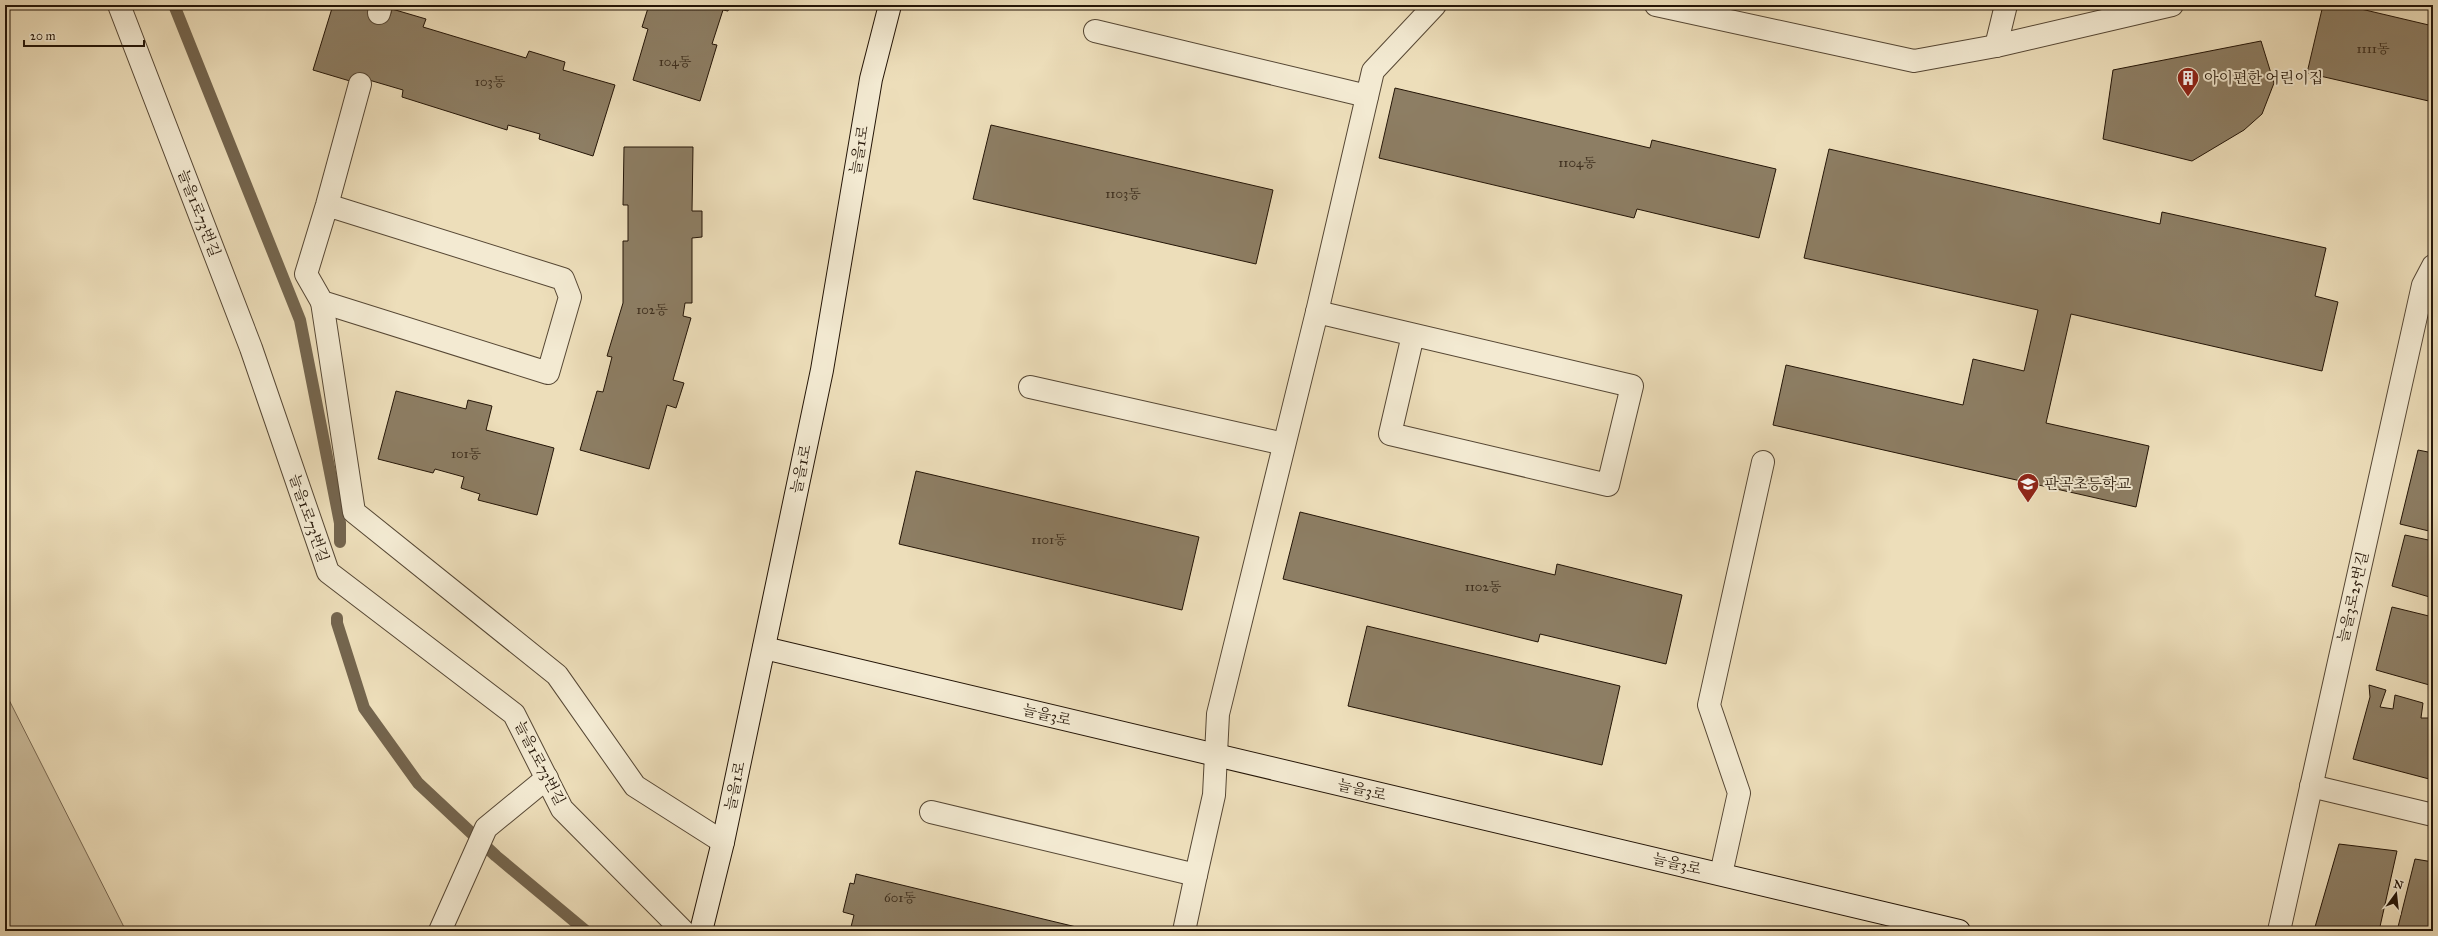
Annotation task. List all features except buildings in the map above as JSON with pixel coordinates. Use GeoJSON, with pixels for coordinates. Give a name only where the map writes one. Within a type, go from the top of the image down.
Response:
{"type":"FeatureCollection","features":[{"type":"Feature","properties":{"kind":"street","name":"늘을1로73번길"},"geometry":{"type":"LineString","coordinates":[[119,5],[251,348],[328,572],[514,714],[562,809],[684,931]]}},
{"type":"Feature","properties":{"kind":"street","name":"늘을1로"},"geometry":{"type":"LineString","coordinates":[[701,931],[723,842],[822,370],[871,79],[890,5]]}},
{"type":"Feature","properties":{"kind":"street"},"geometry":{"type":"LineString","coordinates":[[1184,931],[1214,795],[1218,714],[1317,312],[1373,71],[1435,5]]}},
{"type":"Feature","properties":{"kind":"street"},"geometry":{"type":"LineString","coordinates":[[1656,5],[1914,61],[1996,46],[2172,5]]}},
{"type":"Feature","properties":{"kind":"street"},"geometry":{"type":"LineString","coordinates":[[1996,46],[2006,5]]}},
{"type":"Feature","properties":{"kind":"street"},"geometry":{"type":"LineString","coordinates":[[1095,31],[1367,96]]}},
{"type":"Feature","properties":{"kind":"street"},"geometry":{"type":"LineString","coordinates":[[360,84],[327,205],[306,274],[322,302],[354,512],[557,675],[635,786],[723,842]]}},
{"type":"Feature","properties":{"kind":"street"},"geometry":{"type":"LineString","coordinates":[[322,302],[548,373],[570,297],[563,279],[327,205]]}},
{"type":"Feature","properties":{"kind":"street","name":"늘을3로25번길"},"geometry":{"type":"LineString","coordinates":[[2279,931],[2423,286],[2433,266]]}},
{"type":"Feature","properties":{"kind":"street"},"geometry":{"type":"LineString","coordinates":[[1317,312],[1632,386],[1608,485],[1390,434],[1413,335]]}},
{"type":"Feature","properties":{"kind":"street"},"geometry":{"type":"LineString","coordinates":[[1030,387],[1284,444]]}},
{"type":"Feature","properties":{"kind":"street"},"geometry":{"type":"LineString","coordinates":[[1721,874],[1739,793],[1710,705],[1763,462]]}},
{"type":"Feature","properties":{"kind":"street","name":"늘을3로"},"geometry":{"type":"LineString","coordinates":[[764,648],[1721,874],[1922,927],[1959,931]]}},
{"type":"Feature","properties":{"kind":"street"},"geometry":{"type":"LineString","coordinates":[[440,931],[486,828],[547,778]]}},
{"type":"Feature","properties":{"kind":"street"},"geometry":{"type":"LineString","coordinates":[[2312,786],[2433,815]]}},
{"type":"Feature","properties":{"kind":"street"},"geometry":{"type":"LineString","coordinates":[[931,812],[1196,875]]}},
{"type":"Feature","properties":{"kind":"shaded area"},"geometry":{"type":"Polygon","coordinates":[[[5,692],[126,931],[5,931],[5,692]]]}},
{"type":"Feature","properties":{"kind":"waterway"},"geometry":{"type":"LineString","coordinates":[[174,5],[300,320],[340,523],[340,542]]}},
{"type":"Feature","properties":{"kind":"waterway"},"geometry":{"type":"LineString","coordinates":[[337,618],[337,623],[364,708],[418,783],[496,856],[586,931]]}},
{"type":"Feature","properties":{"kind":"place","name":"아이편한 어린이집"},"geometry":{"type":"Point","coordinates":[2188,98]}},
{"type":"Feature","properties":{"kind":"place","name":"판곡초등학교"},"geometry":{"type":"Point","coordinates":[2028,504]}}]}
